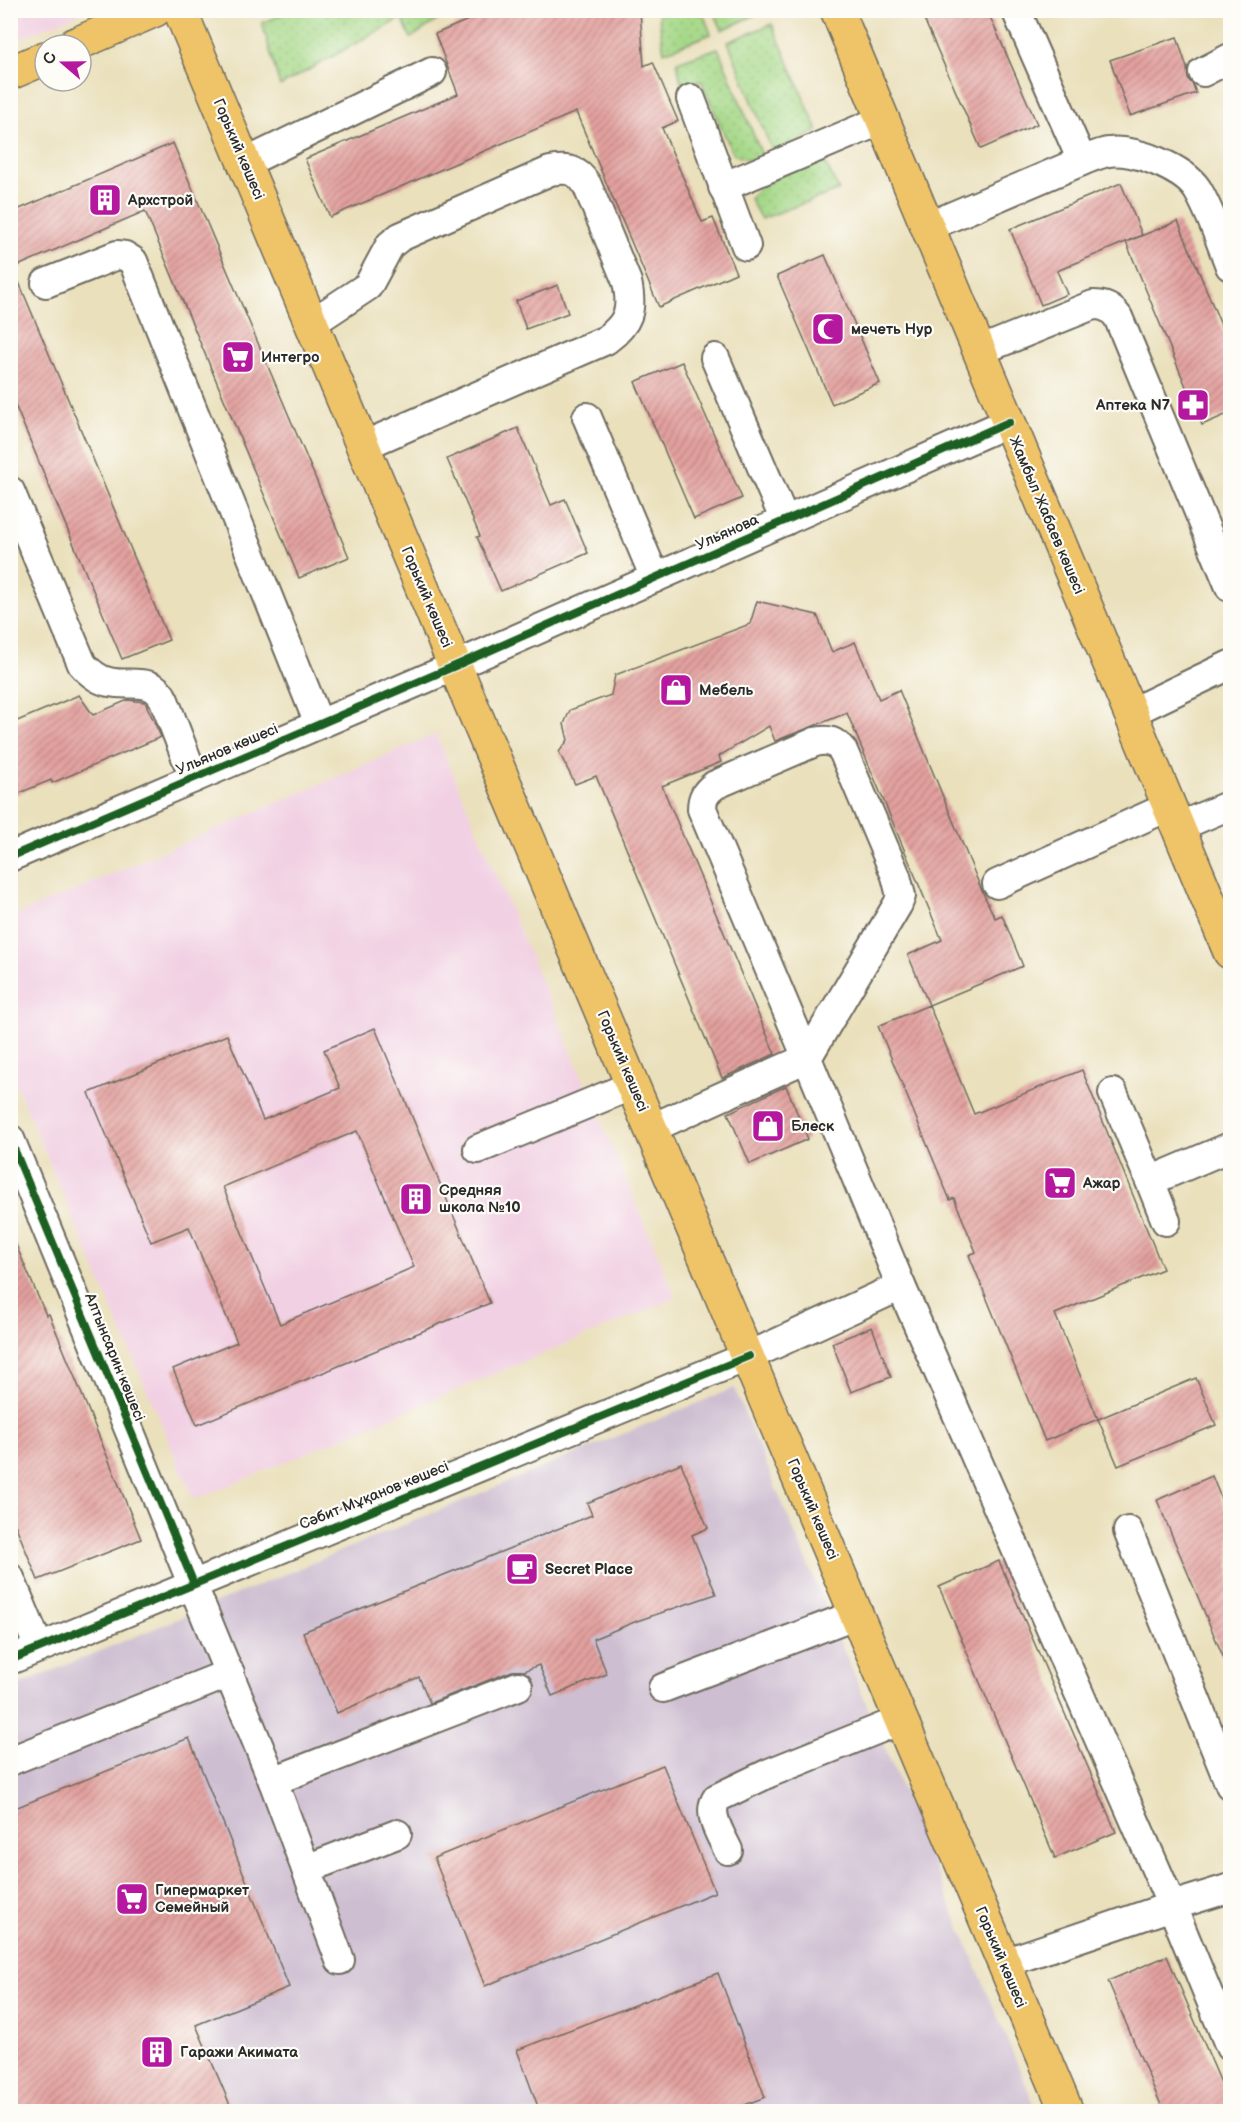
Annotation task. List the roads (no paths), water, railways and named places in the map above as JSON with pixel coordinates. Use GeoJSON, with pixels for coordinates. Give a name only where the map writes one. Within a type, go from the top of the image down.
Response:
{"type":"FeatureCollection","features":[{"type":"Feature","properties":{"kind":"main road"},"geometry":{"type":"LineString","coordinates":[[93,37],[155,10]]}},
{"type":"Feature","properties":{"kind":"main road","name":"Горький көшесі"},"geometry":{"type":"LineString","coordinates":[[180,10],[1067,2112]]}},
{"type":"Feature","properties":{"kind":"main road","name":"Жамбыл Жабаев көшесі"},"geometry":{"type":"LineString","coordinates":[[837,10],[1230,952]]}},
{"type":"Feature","properties":{"kind":"main road"},"geometry":{"type":"LineString","coordinates":[[10,73],[33,63]]}},
{"type":"Feature","properties":{"kind":"street"},"geometry":{"type":"LineString","coordinates":[[1016,10],[1082,160]]}},
{"type":"Feature","properties":{"kind":"street"},"geometry":{"type":"LineString","coordinates":[[1203,72],[1230,58]]}},
{"type":"Feature","properties":{"kind":"street"},"geometry":{"type":"LineString","coordinates":[[245,164],[432,72]]}},
{"type":"Feature","properties":{"kind":"street"},"geometry":{"type":"LineString","coordinates":[[691,99],[746,246]]}},
{"type":"Feature","properties":{"kind":"street"},"geometry":{"type":"LineString","coordinates":[[723,187],[882,120]]}},
{"type":"Feature","properties":{"kind":"street"},"geometry":{"type":"LineString","coordinates":[[927,227],[1082,160],[1108,152],[1120,152],[1154,161],[1184,176],[1195,187],[1230,266]]}},
{"type":"Feature","properties":{"kind":"street"},"geometry":{"type":"LineString","coordinates":[[312,323],[368,286],[387,250],[400,237],[550,171],[572,171],[581,176],[587,186],[627,282],[630,296],[628,316],[619,330],[606,340],[363,446]]}},
{"type":"Feature","properties":{"kind":"street"},"geometry":{"type":"LineString","coordinates":[[46,283],[117,255],[125,256],[133,261],[319,724]]}},
{"type":"Feature","properties":{"kind":"street"},"geometry":{"type":"LineString","coordinates":[[979,351],[1094,305],[1108,306],[1118,317],[1230,587]]}},
{"type":"Feature","properties":{"kind":"street"},"geometry":{"type":"LineString","coordinates":[[715,358],[785,521]]}},
{"type":"Feature","properties":{"kind":"street"},"geometry":{"type":"LineString","coordinates":[[587,417],[655,578]]}},
{"type":"Feature","properties":{"kind":"street","name":"Ульянова"},"geometry":{"type":"LineString","coordinates":[[455,666],[1009,422]]}},
{"type":"Feature","properties":{"kind":"street"},"geometry":{"type":"LineString","coordinates":[[10,491],[82,664],[93,675],[106,681],[143,683],[157,688],[164,700],[194,778]]}},
{"type":"Feature","properties":{"kind":"street"},"geometry":{"type":"LineString","coordinates":[[1130,713],[1230,665]]}},
{"type":"Feature","properties":{"kind":"street","name":"Ульянов көшесі"},"geometry":{"type":"LineString","coordinates":[[10,857],[455,666]]}},
{"type":"Feature","properties":{"kind":"street"},"geometry":{"type":"LineString","coordinates":[[652,1128],[807,1058],[901,896],[896,876],[843,751],[832,741],[824,740],[715,785],[702,799],[702,809],[705,818],[807,1058],[902,1286],[1172,1906],[1230,2047]]}},
{"type":"Feature","properties":{"kind":"street"},"geometry":{"type":"LineString","coordinates":[[997,884],[1174,817],[1230,805]]}},
{"type":"Feature","properties":{"kind":"street"},"geometry":{"type":"LineString","coordinates":[[478,1149],[633,1085]]}},
{"type":"Feature","properties":{"kind":"street"},"geometry":{"type":"LineString","coordinates":[[1113,1093],[1166,1221]]}},
{"type":"Feature","properties":{"kind":"street","name":"Алтынсарин көшесі"},"geometry":{"type":"LineString","coordinates":[[10,1139],[230,1673],[340,1960]]}},
{"type":"Feature","properties":{"kind":"street"},"geometry":{"type":"LineString","coordinates":[[1150,1181],[1230,1147]]}},
{"type":"Feature","properties":{"kind":"street","name":"Сәбит Мұқанов көшесі"},"geometry":{"type":"LineString","coordinates":[[10,1660],[748,1356],[902,1286]]}},
{"type":"Feature","properties":{"kind":"street"},"geometry":{"type":"LineString","coordinates":[[1128,1531],[1230,1785]]}},
{"type":"Feature","properties":{"kind":"street"},"geometry":{"type":"LineString","coordinates":[[14,1596],[39,1648]]}},
{"type":"Feature","properties":{"kind":"street"},"geometry":{"type":"LineString","coordinates":[[663,1688],[857,1614]]}},
{"type":"Feature","properties":{"kind":"street"},"geometry":{"type":"LineString","coordinates":[[10,1761],[230,1673]]}},
{"type":"Feature","properties":{"kind":"street"},"geometry":{"type":"LineString","coordinates":[[273,1781],[518,1686]]}},
{"type":"Feature","properties":{"kind":"street"},"geometry":{"type":"LineString","coordinates":[[728,1850],[712,1811],[717,1798],[769,1773],[901,1720]]}},
{"type":"Feature","properties":{"kind":"street"},"geometry":{"type":"LineString","coordinates":[[306,1869],[397,1834]]}},
{"type":"Feature","properties":{"kind":"street"},"geometry":{"type":"LineString","coordinates":[[1004,1963],[1230,1888]]}},
{"type":"Feature","properties":{"kind":"place","name":"Архстрой"},"geometry":{"type":"Point","coordinates":[105,200]}},
{"type":"Feature","properties":{"kind":"place","name":"мечеть Нур"},"geometry":{"type":"Point","coordinates":[828,329]}},
{"type":"Feature","properties":{"kind":"place","name":"Интегро"},"geometry":{"type":"Point","coordinates":[238,357]}},
{"type":"Feature","properties":{"kind":"place","name":"Аптека N7"},"geometry":{"type":"Point","coordinates":[1193,405]}},
{"type":"Feature","properties":{"kind":"place","name":"Мебель"},"geometry":{"type":"Point","coordinates":[676,690]}},
{"type":"Feature","properties":{"kind":"place","name":"Блеск"},"geometry":{"type":"Point","coordinates":[768,1126]}},
{"type":"Feature","properties":{"kind":"place","name":"Ажар"},"geometry":{"type":"Point","coordinates":[1060,1183]}},
{"type":"Feature","properties":{"kind":"place","name":"Средняя школа №10"},"geometry":{"type":"Point","coordinates":[416,1199]}},
{"type":"Feature","properties":{"kind":"place","name":"Secret Place"},"geometry":{"type":"Point","coordinates":[522,1569]}},
{"type":"Feature","properties":{"kind":"place","name":"Гипермаркет Семейный"},"geometry":{"type":"Point","coordinates":[132,1899]}},
{"type":"Feature","properties":{"kind":"place","name":"Гаражи Акимата"},"geometry":{"type":"Point","coordinates":[157,2052]}}]}
